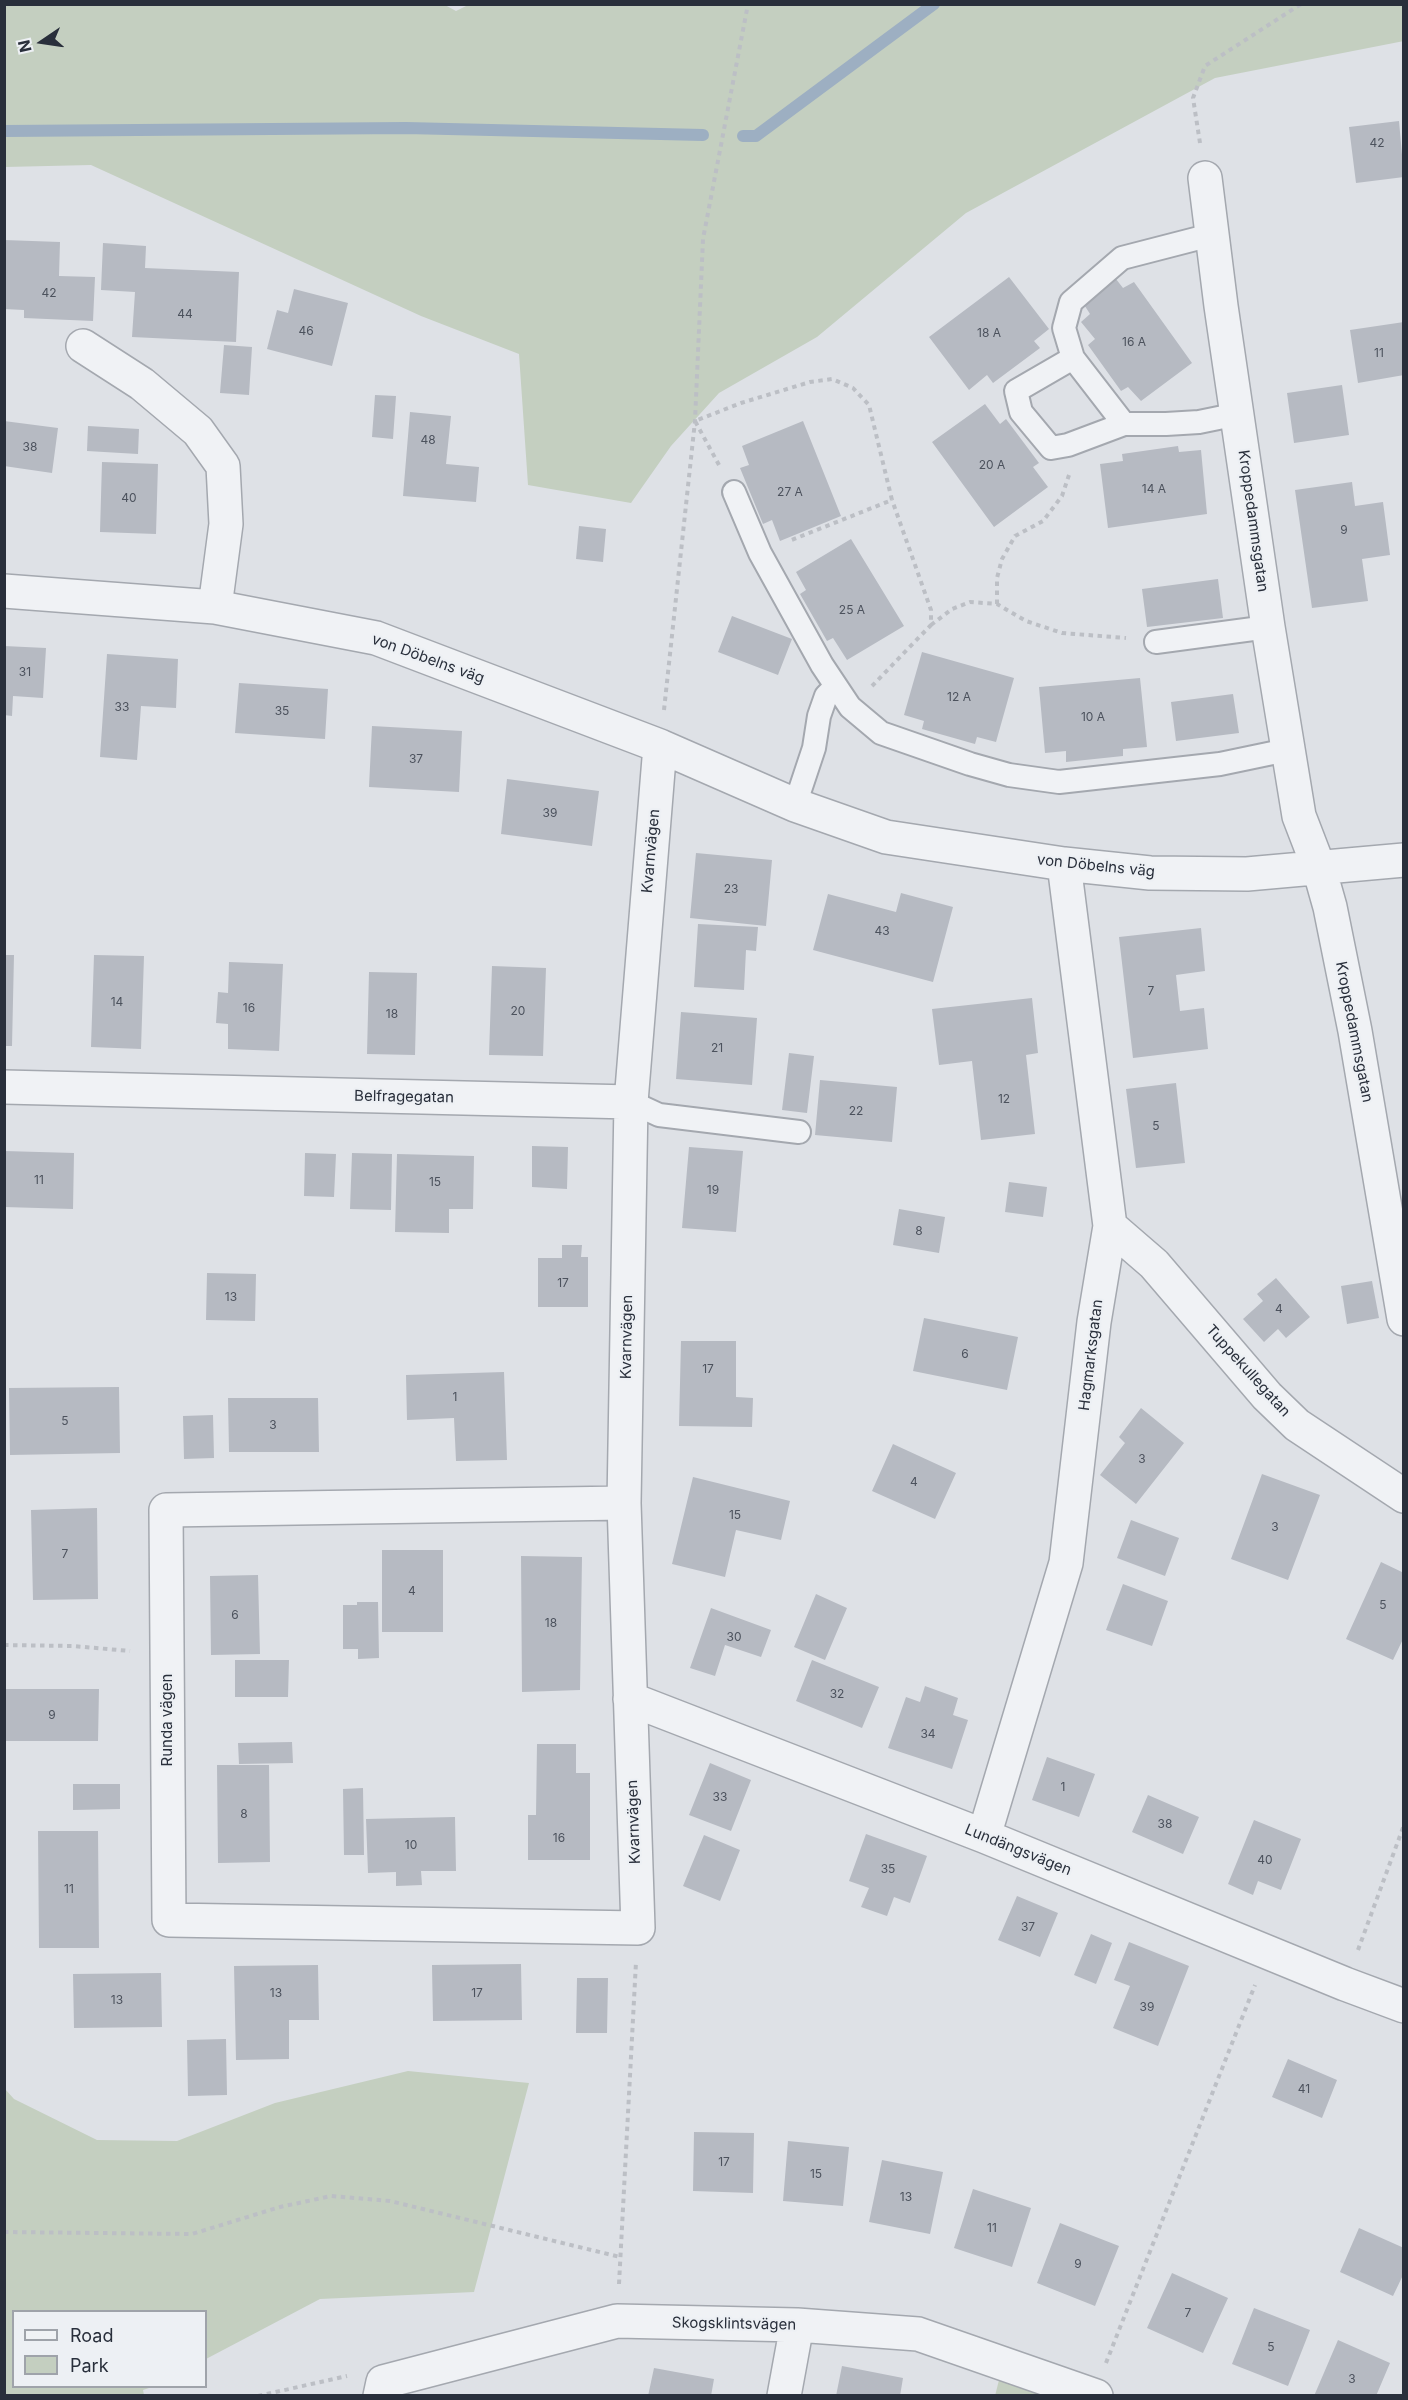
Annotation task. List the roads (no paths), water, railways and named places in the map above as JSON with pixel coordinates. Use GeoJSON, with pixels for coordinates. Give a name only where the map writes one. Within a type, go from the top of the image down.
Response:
{"type":"FeatureCollection","features":[{"type":"Feature","properties":{"kind":"street","name":"Kroppedammsgatan"},"geometry":{"type":"LineString","coordinates":[[1205,178],[1211,235],[1287,750],[1299,816],[1319,868],[1330,907],[1355,1031],[1404,1319]]}},
{"type":"Feature","properties":{"kind":"street"},"geometry":{"type":"LineString","coordinates":[[83,346],[142,384],[198,431],[223,466],[226,524],[215,607]]}},
{"type":"Feature","properties":{"kind":"street","name":"von Döbelns väg"},"geometry":{"type":"LineString","coordinates":[[4,591],[215,607],[376,638],[660,746],[795,805],[886,837],[1064,864],[1150,873],[1247,874],[1404,860]]}},
{"type":"Feature","properties":{"kind":"street","name":"Kvarnvägen"},"geometry":{"type":"LineString","coordinates":[[638,1928],[624,1503],[631,1102],[660,746]]}},
{"type":"Feature","properties":{"kind":"street","name":"Hagmarksgatan"},"geometry":{"type":"LineString","coordinates":[[984,1836],[1066,1563],[1094,1322],[1110,1226],[1064,864]]}},
{"type":"Feature","properties":{"kind":"street","name":"Belfragegatan"},"geometry":{"type":"LineString","coordinates":[[4,1087],[631,1102]]}},
{"type":"Feature","properties":{"kind":"street","name":"Tuppekullegatan"},"geometry":{"type":"LineString","coordinates":[[1110,1226],[1154,1264],[1267,1396],[1297,1425],[1404,1496]]}},
{"type":"Feature","properties":{"kind":"street","name":"Runda vägen"},"geometry":{"type":"LineString","coordinates":[[624,1503],[166,1510],[169,1920],[638,1928]]}},
{"type":"Feature","properties":{"kind":"street","name":"Lundängsvägen"},"geometry":{"type":"LineString","coordinates":[[630,1699],[984,1836],[1268,1953],[1404,2006]]}},
{"type":"Feature","properties":{"kind":"street","name":"Skogsklintsvägen"},"geometry":{"type":"LineString","coordinates":[[382,2389],[617,2321],[797,2325],[918,2334],[1095,2395]]}},
{"type":"Feature","properties":{"kind":"street"},"geometry":{"type":"LineString","coordinates":[[784,2396],[797,2325]]}},
{"type":"Feature","properties":{"kind":"lane"},"geometry":{"type":"LineString","coordinates":[[1124,423],[1073,358],[1064,328],[1071,302],[1122,258],[1211,235]]}},
{"type":"Feature","properties":{"kind":"lane"},"geometry":{"type":"LineString","coordinates":[[1073,358],[1016,391],[1020,412],[1051,448],[1068,445],[1124,423],[1199,422],[1238,414]]}},
{"type":"Feature","properties":{"kind":"lane"},"geometry":{"type":"LineString","coordinates":[[734,492],[760,553],[836,686],[850,707],[881,733],[1009,774],[1059,782],[1220,764],[1287,750]]}},
{"type":"Feature","properties":{"kind":"lane"},"geometry":{"type":"LineString","coordinates":[[1156,642],[1268,627]]}},
{"type":"Feature","properties":{"kind":"lane"},"geometry":{"type":"LineString","coordinates":[[795,805],[814,748],[819,716],[826,696],[836,686]]}},
{"type":"Feature","properties":{"kind":"lane","name":"Belfragegatan"},"geometry":{"type":"LineString","coordinates":[[631,1102],[659,1115],[799,1132]]}},
{"type":"Feature","properties":{"kind":"waterway"},"geometry":{"type":"LineString","coordinates":[[743,136],[756,136],[934,4]]}},
{"type":"Feature","properties":{"kind":"waterway"},"geometry":{"type":"LineString","coordinates":[[4,131],[406,128],[703,135]]}}]}
